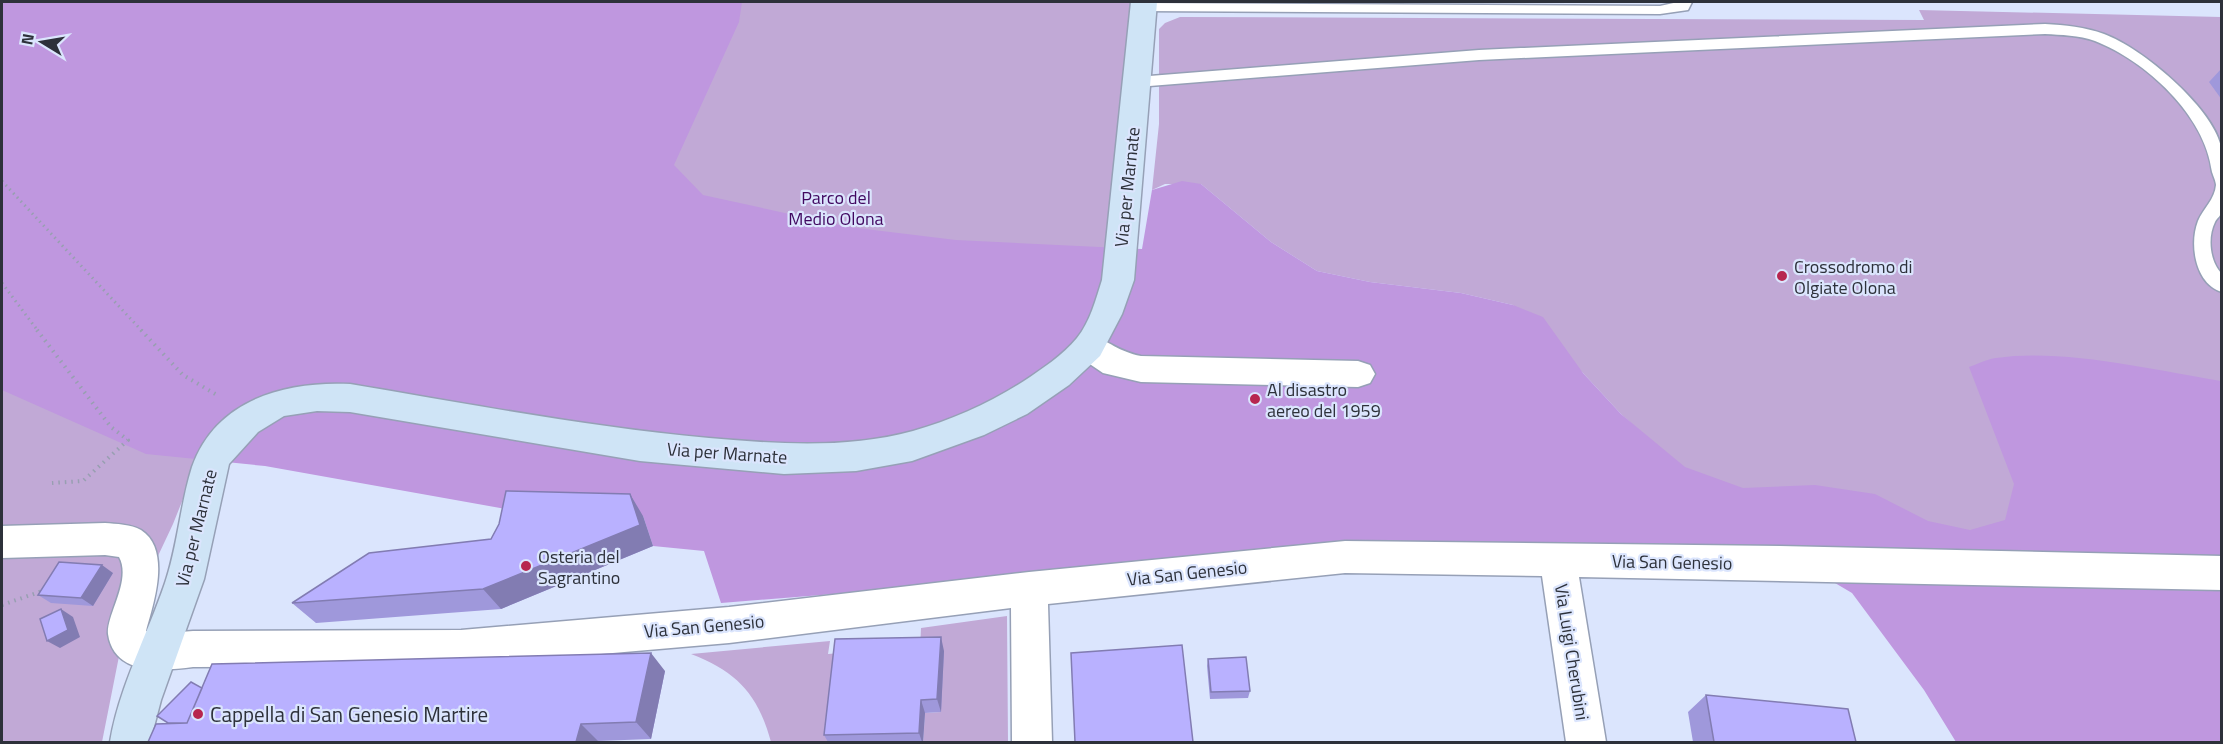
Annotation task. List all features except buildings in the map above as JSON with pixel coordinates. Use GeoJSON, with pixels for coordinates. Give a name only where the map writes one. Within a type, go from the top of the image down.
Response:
{"type":"FeatureCollection","features":[{"type":"Feature","properties":{"kind":"street","name":"Via per Marnate"},"geometry":{"type":"LineString","coordinates":[[130,742],[141,696],[186,578],[208,474],[214,457],[228,439],[252,417],[285,401],[306,397],[364,400],[640,446],[784,459],[856,456],[912,446],[972,425],[1015,404],[1057,375],[1089,348],[1106,314],[1119,280],[1144,4]]}},
{"type":"Feature","properties":{"kind":"street"},"geometry":{"type":"LineString","coordinates":[[1089,348],[1115,364],[1141,369],[1358,375]]}},
{"type":"Feature","properties":{"kind":"street"},"geometry":{"type":"LineString","coordinates":[[2,542],[105,540],[129,542],[136,548],[141,564],[141,574],[128,633],[129,641],[134,646],[156,654]]}},
{"type":"Feature","properties":{"kind":"street","name":"Via San Genesio"},"geometry":{"type":"LineString","coordinates":[[156,654],[194,649],[460,648],[729,625],[1029,589],[1345,557],[2222,573]]}},
{"type":"Feature","properties":{"kind":"street","name":"Via Luigi Cherubini"},"geometry":{"type":"LineString","coordinates":[[1558,561],[1586,742]]}},
{"type":"Feature","properties":{"kind":"street"},"geometry":{"type":"LineString","coordinates":[[1029,589],[1032,742]]}},
{"type":"Feature","properties":{"kind":"lane"},"geometry":{"type":"LineString","coordinates":[[1144,4],[1660,10],[1683,7],[1685,2]]}},
{"type":"Feature","properties":{"kind":"lane"},"geometry":{"type":"LineString","coordinates":[[1137,82],[1479,55],[2045,29],[2065,30],[2100,37],[2116,44],[2160,77],[2186,103],[2205,130],[2218,158],[2222,181]]}},
{"type":"Feature","properties":{"kind":"lane"},"geometry":{"type":"LineString","coordinates":[[2222,188],[2217,208],[2206,222],[2202,246],[2207,269],[2222,286]]}},
{"type":"Feature","properties":{"kind":"path"},"geometry":{"type":"LineString","coordinates":[[2,182],[183,375],[219,397]]}},
{"type":"Feature","properties":{"kind":"path"},"geometry":{"type":"LineString","coordinates":[[2,283],[111,427],[128,440],[83,481],[52,483]]}},
{"type":"Feature","properties":{"kind":"path"},"geometry":{"type":"LineString","coordinates":[[2,605],[52,587]]}},
{"type":"Feature","properties":{"kind":"green space","name":"Parco del Medio Olona"},"geometry":{"type":"Polygon","coordinates":[[[2,2],[1133,2],[1115,273],[199,459],[173,524],[125,626],[102,742],[2,742],[2,2]]]}},
{"type":"Feature","properties":{"kind":"green space","name":"Crossodromo di Olgiate Olona"},"geometry":{"type":"Polygon","coordinates":[[[1919,10],[2221,17],[2221,545],[1767,545],[1621,414],[1583,373],[1513,305],[1461,293],[1370,282],[1317,271],[1271,242],[1201,184],[1165,184],[1152,190],[1159,124],[1159,29],[1165,23],[1180,17],[1924,20],[1919,10]]]}},
{"type":"Feature","properties":{"kind":"green space"},"geometry":{"type":"Polygon","coordinates":[[[1007,616],[1008,742],[923,742],[925,713],[941,712],[920,651],[921,628],[1007,616]]]}},
{"type":"Feature","properties":{"kind":"green space"},"geometry":{"type":"Polygon","coordinates":[[[830,641],[828,654],[841,653],[831,742],[771,742],[759,711],[743,687],[721,669],[691,654],[830,641]]]}},
{"type":"Feature","properties":{"kind":"shaded area"},"geometry":{"type":"Polygon","coordinates":[[[2,2],[742,2],[739,22],[674,165],[703,195],[849,227],[956,240],[1142,249],[1152,190],[1182,181],[1201,184],[1271,242],[1317,271],[1370,282],[1461,293],[1513,305],[1543,317],[1583,373],[1621,414],[1685,467],[1743,488],[1815,485],[1875,494],[1928,521],[1970,530],[2005,520],[2014,484],[1969,367],[1996,358],[2050,356],[2138,366],[2221,381],[2221,742],[1956,742],[1924,690],[1852,593],[1818,573],[1347,553],[721,603],[704,551],[653,546],[643,516],[523,512],[265,466],[146,454],[2,390],[2,2]]]}},
{"type":"Feature","properties":{"kind":"place","name":"Crossodromo di Olgiate Olona"},"geometry":{"type":"Point","coordinates":[1782,276]}},
{"type":"Feature","properties":{"kind":"place","name":"Al disastro aereo del 1959"},"geometry":{"type":"Point","coordinates":[1255,399]}},
{"type":"Feature","properties":{"kind":"place","name":"Osteria del Sagrantino"},"geometry":{"type":"Point","coordinates":[526,566]}},
{"type":"Feature","properties":{"kind":"place","name":"Cappella di San Genesio Martire"},"geometry":{"type":"Point","coordinates":[198,714]}}]}
